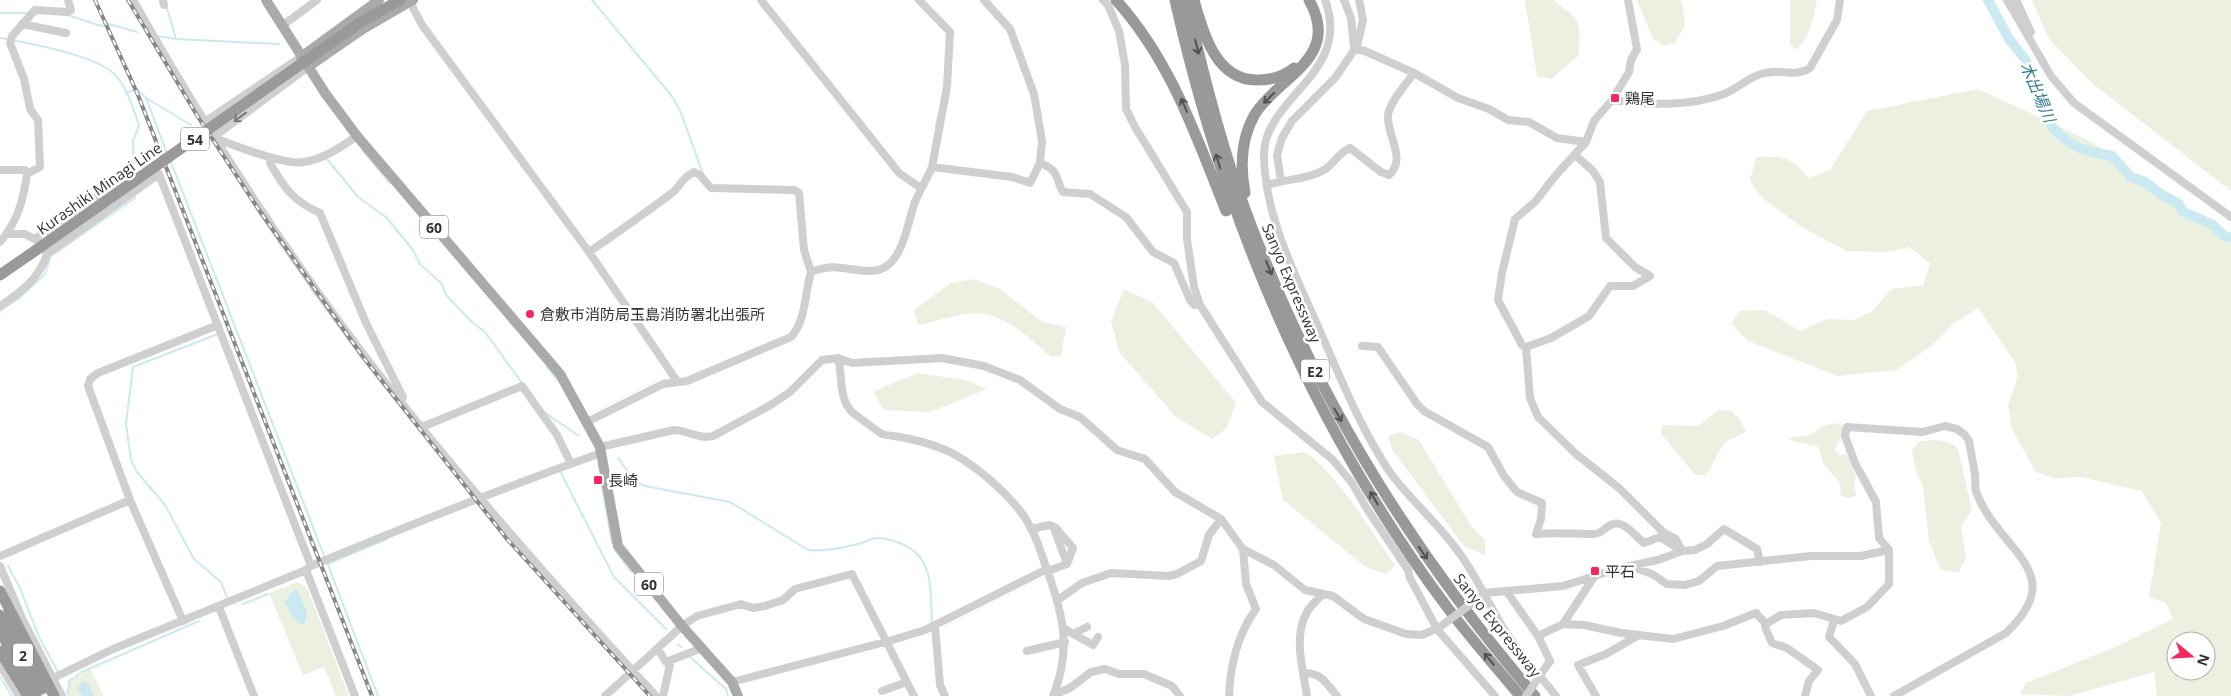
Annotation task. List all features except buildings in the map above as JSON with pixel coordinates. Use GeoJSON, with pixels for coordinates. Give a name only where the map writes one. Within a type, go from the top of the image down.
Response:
{"type":"FeatureCollection","features":[{"type":"Feature","properties":{"kind":"highway","name":"54"},"geometry":{"type":"LineString","coordinates":[[361,22],[387,0]]}},
{"type":"Feature","properties":{"kind":"highway"},"geometry":{"type":"LineString","coordinates":[[361,22],[393,0]]}},
{"type":"Feature","properties":{"kind":"highway"},"geometry":{"type":"LineString","coordinates":[[1116,0],[1146,37],[1172,79],[1234,230],[1282,325]]}},
{"type":"Feature","properties":{"kind":"highway","name":"Sanyo Expressway"},"geometry":{"type":"LineString","coordinates":[[1175,0],[1200,105],[1226,189],[1250,252],[1282,325],[1330,421],[1404,545],[1450,611],[1520,696]]}},
{"type":"Feature","properties":{"kind":"highway","name":"Sanyo Expressway"},"geometry":{"type":"LineString","coordinates":[[1186,0],[1224,147],[1257,242],[1317,376],[1389,502],[1460,604],[1535,696]]}},
{"type":"Feature","properties":{"kind":"highway"},"geometry":{"type":"LineString","coordinates":[[1194,0],[1205,38],[1217,58],[1230,72],[1255,80],[1272,79],[1288,72],[1305,54],[1311,28],[1308,11],[1302,0]]}},
{"type":"Feature","properties":{"kind":"highway"},"geometry":{"type":"LineString","coordinates":[[1257,242],[1243,182],[1244,144],[1252,120],[1261,106],[1298,72],[1312,54],[1317,26],[1309,0]]}},
{"type":"Feature","properties":{"kind":"highway","name":"54"},"geometry":{"type":"LineString","coordinates":[[361,22],[408,1]]}},
{"type":"Feature","properties":{"kind":"highway","name":"Kurashiki Minagi Line"},"geometry":{"type":"LineString","coordinates":[[0,275],[361,22]]}},
{"type":"Feature","properties":{"kind":"highway"},"geometry":{"type":"LineString","coordinates":[[0,590],[54,696]]}},
{"type":"Feature","properties":{"kind":"highway","name":"2"},"geometry":{"type":"LineString","coordinates":[[0,614],[46,696]]}},
{"type":"Feature","properties":{"kind":"highway","name":"2"},"geometry":{"type":"LineString","coordinates":[[0,631],[36,696]]}},
{"type":"Feature","properties":{"kind":"highway"},"geometry":{"type":"LineString","coordinates":[[0,636],[29,682]]}},
{"type":"Feature","properties":{"kind":"highway"},"geometry":{"type":"LineString","coordinates":[[0,651],[21,695]]}},
{"type":"Feature","properties":{"kind":"main road","name":"60"},"geometry":{"type":"LineString","coordinates":[[266,0],[354,138],[560,374],[601,450],[618,546],[682,626],[732,682],[738,696]]}},
{"type":"Feature","properties":{"kind":"main road"},"geometry":{"type":"LineString","coordinates":[[304,62],[379,0]]}},
{"type":"Feature","properties":{"kind":"main road"},"geometry":{"type":"LineString","coordinates":[[304,62],[364,29],[408,1]]}},
{"type":"Feature","properties":{"kind":"street"},"geometry":{"type":"LineString","coordinates":[[0,43],[11,39],[35,10],[67,12],[70,10],[68,0]]}},
{"type":"Feature","properties":{"kind":"street"},"geometry":{"type":"LineString","coordinates":[[133,0],[238,173],[309,277],[401,402],[543,572],[656,696]]}},
{"type":"Feature","properties":{"kind":"street"},"geometry":{"type":"LineString","coordinates":[[282,26],[317,0]]}},
{"type":"Feature","properties":{"kind":"street"},"geometry":{"type":"LineString","coordinates":[[761,0],[899,173],[920,187]]}},
{"type":"Feature","properties":{"kind":"street"},"geometry":{"type":"LineString","coordinates":[[811,272],[824,266],[871,271],[879,270],[892,261],[906,237],[920,187],[932,167],[947,86],[950,32],[919,0]]}},
{"type":"Feature","properties":{"kind":"street"},"geometry":{"type":"LineString","coordinates":[[932,167],[1012,177],[1030,183],[1040,163],[1042,141],[1034,94],[1020,51],[1010,29],[984,0]]}},
{"type":"Feature","properties":{"kind":"street"},"geometry":{"type":"LineString","coordinates":[[1103,0],[1108,5],[1119,31],[1124,65],[1126,109],[1187,212],[1188,239],[1194,287],[1200,305],[1262,402],[1333,460],[1352,482],[1367,509],[1408,570],[1410,578],[1438,628],[1495,696]]}},
{"type":"Feature","properties":{"kind":"street"},"geometry":{"type":"LineString","coordinates":[[1325,0],[1330,22],[1327,43],[1320,64],[1307,84],[1286,104],[1269,132],[1264,153],[1267,185],[1290,265],[1358,419],[1391,473],[1459,552],[1502,627],[1519,652],[1556,696]]}},
{"type":"Feature","properties":{"kind":"street"},"geometry":{"type":"LineString","coordinates":[[1344,0],[1351,18],[1354,50]]}},
{"type":"Feature","properties":{"kind":"street"},"geometry":{"type":"LineString","coordinates":[[1281,181],[1277,155],[1282,138],[1292,121],[1335,78],[1357,46],[1364,20],[1359,0]]}},
{"type":"Feature","properties":{"kind":"street"},"geometry":{"type":"LineString","coordinates":[[1526,347],[1522,345],[1498,300],[1502,273],[1515,219],[1535,202],[1556,174],[1586,142],[1594,121],[1612,100],[1629,72],[1634,52],[1637,49],[1628,0]]}},
{"type":"Feature","properties":{"kind":"street"},"geometry":{"type":"LineString","coordinates":[[1612,100],[1671,104],[1704,100],[1734,90],[1763,73],[1804,72],[1810,68],[1837,20],[1840,0]]}},
{"type":"Feature","properties":{"kind":"street"},"geometry":{"type":"LineString","coordinates":[[2007,0],[2041,60],[2064,92],[2081,108],[2231,217]]}},
{"type":"Feature","properties":{"kind":"street"},"geometry":{"type":"LineString","coordinates":[[2016,0],[2041,60]]}},
{"type":"Feature","properties":{"kind":"street"},"geometry":{"type":"LineString","coordinates":[[408,1],[448,62],[589,252],[677,381]]}},
{"type":"Feature","properties":{"kind":"street"},"geometry":{"type":"LineString","coordinates":[[22,24],[66,33]]}},
{"type":"Feature","properties":{"kind":"street"},"geometry":{"type":"LineString","coordinates":[[11,39],[24,78],[30,109],[38,120],[40,128],[40,167],[28,173]]}},
{"type":"Feature","properties":{"kind":"street"},"geometry":{"type":"LineString","coordinates":[[1354,50],[1365,51],[1414,73],[1458,98],[1489,110],[1508,120],[1529,122],[1557,138],[1586,142]]}},
{"type":"Feature","properties":{"kind":"street"},"geometry":{"type":"LineString","coordinates":[[206,121],[304,62]]}},
{"type":"Feature","properties":{"kind":"street"},"geometry":{"type":"LineString","coordinates":[[216,137],[304,62]]}},
{"type":"Feature","properties":{"kind":"street"},"geometry":{"type":"LineString","coordinates":[[1267,185],[1310,177],[1325,170],[1341,152],[1350,148],[1381,172],[1389,175],[1395,169],[1397,158],[1388,116],[1396,98],[1414,73]]}},
{"type":"Feature","properties":{"kind":"street"},"geometry":{"type":"LineString","coordinates":[[216,137],[270,159],[303,163],[337,150],[354,138]]}},
{"type":"Feature","properties":{"kind":"street"},"geometry":{"type":"LineString","coordinates":[[1526,347],[1560,334],[1589,316],[1610,286],[1633,286],[1650,276],[1635,267],[1606,238],[1600,182],[1593,172],[1575,155]]}},
{"type":"Feature","properties":{"kind":"street"},"geometry":{"type":"LineString","coordinates":[[270,159],[283,186],[298,202],[320,213],[366,323],[398,384],[403,397],[401,402]]}},
{"type":"Feature","properties":{"kind":"street"},"geometry":{"type":"LineString","coordinates":[[1040,163],[1050,167],[1057,175],[1063,192],[1087,192],[1126,217],[1152,252],[1174,263],[1190,300],[1194,305],[1200,305]]}},
{"type":"Feature","properties":{"kind":"street"},"geometry":{"type":"LineString","coordinates":[[0,170],[25,170],[28,173]]}},
{"type":"Feature","properties":{"kind":"street"},"geometry":{"type":"LineString","coordinates":[[587,422],[663,384],[677,381],[687,382],[791,337],[796,332],[802,313],[811,272],[804,250],[798,193],[794,190],[711,188],[700,175],[694,172],[682,178],[677,189],[589,252]]}},
{"type":"Feature","properties":{"kind":"street"},"geometry":{"type":"LineString","coordinates":[[0,242],[18,216],[28,173]]}},
{"type":"Feature","properties":{"kind":"street"},"geometry":{"type":"LineString","coordinates":[[0,306],[18,294],[39,272],[47,254],[159,174],[218,325],[355,696]]}},
{"type":"Feature","properties":{"kind":"street"},"geometry":{"type":"LineString","coordinates":[[36,238],[123,179],[130,180],[133,194]]}},
{"type":"Feature","properties":{"kind":"street"},"geometry":{"type":"LineString","coordinates":[[7,234],[25,234],[36,238],[47,254]]}},
{"type":"Feature","properties":{"kind":"street"},"geometry":{"type":"LineString","coordinates":[[184,621],[130,500],[88,389],[90,379],[95,374],[218,325]]}},
{"type":"Feature","properties":{"kind":"street"},"geometry":{"type":"LineString","coordinates":[[1362,346],[1378,347],[1417,404],[1424,411],[1488,447],[1504,476],[1517,492],[1542,503],[1541,519],[1536,534],[1560,532],[1596,534],[1613,524],[1620,524],[1630,530],[1644,543],[1660,537],[1682,551]]}},
{"type":"Feature","properties":{"kind":"street"},"geometry":{"type":"LineString","coordinates":[[1526,347],[1530,398],[1538,417],[1576,454],[1619,488],[1663,532],[1676,539],[1682,551]]}},
{"type":"Feature","properties":{"kind":"street"},"geometry":{"type":"LineString","coordinates":[[51,680],[106,652],[219,607],[479,497],[571,464],[601,450],[674,430],[683,430],[706,438],[713,436],[769,406],[790,392],[822,360],[838,358],[852,363],[942,358],[984,366],[1010,375],[1060,409],[1080,417],[1117,450],[1145,459],[1175,492],[1221,519],[1243,549],[1274,565],[1305,590],[1333,596],[1364,619],[1406,634],[1422,635],[1438,628],[1482,595],[1563,586],[1630,566],[1658,560],[1682,551],[1694,550],[1707,544],[1724,529],[1757,549],[1760,562]]}},
{"type":"Feature","properties":{"kind":"street"},"geometry":{"type":"LineString","coordinates":[[838,358],[842,372],[844,402],[853,413],[881,434],[933,446],[971,464],[1020,511],[1031,529],[1059,599],[1065,642],[1060,674],[1054,682],[1054,695],[1070,688],[1091,672],[1105,669],[1119,674],[1144,674],[1172,686],[1180,696]]}},
{"type":"Feature","properties":{"kind":"street"},"geometry":{"type":"LineString","coordinates":[[422,427],[522,386],[560,440],[571,464]]}},
{"type":"Feature","properties":{"kind":"street"},"geometry":{"type":"LineString","coordinates":[[1766,624],[1781,615],[1814,613],[1841,621],[1867,607],[1889,584],[1889,550],[1879,538],[1876,502],[1854,463],[1845,436],[1847,427],[1923,432],[1944,426],[1957,429],[1969,440],[1976,492],[1994,523],[2029,569],[2034,584],[2029,607],[2006,633],[1894,696]]}},
{"type":"Feature","properties":{"kind":"street"},"geometry":{"type":"LineString","coordinates":[[0,556],[130,500]]}},
{"type":"Feature","properties":{"kind":"street"},"geometry":{"type":"LineString","coordinates":[[1059,599],[1082,583],[1111,573],[1169,576],[1186,570],[1201,562],[1209,535],[1221,519]]}},
{"type":"Feature","properties":{"kind":"street"},"geometry":{"type":"LineString","coordinates":[[732,682],[887,642],[932,627],[1048,570],[1067,564],[1074,548],[1054,527],[1050,525],[1031,529]]}},
{"type":"Feature","properties":{"kind":"street"},"geometry":{"type":"LineString","coordinates":[[1229,696],[1239,641],[1246,622],[1256,609],[1246,584],[1243,549]]}},
{"type":"Feature","properties":{"kind":"street"},"geometry":{"type":"LineString","coordinates":[[1630,566],[1652,574],[1667,584],[1685,585],[1699,581],[1717,566],[1810,556],[1861,556],[1889,550]]}},
{"type":"Feature","properties":{"kind":"street"},"geometry":{"type":"LineString","coordinates":[[0,566],[51,680],[62,696]]}},
{"type":"Feature","properties":{"kind":"street"},"geometry":{"type":"LineString","coordinates":[[605,696],[682,626],[697,616],[741,604],[753,608],[783,600],[795,589],[852,574],[914,696]]}},
{"type":"Feature","properties":{"kind":"street"},"geometry":{"type":"LineString","coordinates":[[1563,624],[1594,577]]}},
{"type":"Feature","properties":{"kind":"street"},"geometry":{"type":"LineString","coordinates":[[1507,592],[1538,636],[1550,660],[1526,696]]}},
{"type":"Feature","properties":{"kind":"street"},"geometry":{"type":"LineString","coordinates":[[1308,696],[1303,673],[1301,633],[1307,612],[1323,594]]}},
{"type":"Feature","properties":{"kind":"street"},"geometry":{"type":"LineString","coordinates":[[219,607],[254,696]]}},
{"type":"Feature","properties":{"kind":"street"},"geometry":{"type":"LineString","coordinates":[[1538,636],[1563,624],[1584,625],[1673,639],[1724,626],[1756,613],[1766,624],[1765,627],[1772,643],[1787,648],[1818,670],[1809,682],[1805,696]]}},
{"type":"Feature","properties":{"kind":"street"},"geometry":{"type":"LineString","coordinates":[[1834,620],[1830,637],[1855,664],[1871,696]]}},
{"type":"Feature","properties":{"kind":"street"},"geometry":{"type":"LineString","coordinates":[[932,627],[940,685],[945,696]]}},
{"type":"Feature","properties":{"kind":"street"},"geometry":{"type":"LineString","coordinates":[[1076,633],[1087,627]]}},
{"type":"Feature","properties":{"kind":"street"},"geometry":{"type":"LineString","coordinates":[[1064,628],[1076,633],[1094,645],[1098,637]]}},
{"type":"Feature","properties":{"kind":"street"},"geometry":{"type":"LineString","coordinates":[[1596,696],[1578,665],[1606,654],[1639,635]]}},
{"type":"Feature","properties":{"kind":"street"},"geometry":{"type":"LineString","coordinates":[[1027,651],[1065,642]]}},
{"type":"Feature","properties":{"kind":"street"},"geometry":{"type":"LineString","coordinates":[[658,649],[666,662],[702,648]]}},
{"type":"Feature","properties":{"kind":"street"},"geometry":{"type":"LineString","coordinates":[[663,696],[671,660]]}},
{"type":"Feature","properties":{"kind":"street"},"geometry":{"type":"LineString","coordinates":[[0,665],[21,695]]}},
{"type":"Feature","properties":{"kind":"street"},"geometry":{"type":"LineString","coordinates":[[1303,673],[1312,673],[1320,676],[1337,696]]}},
{"type":"Feature","properties":{"kind":"street"},"geometry":{"type":"LineString","coordinates":[[882,691],[907,682]]}},
{"type":"Feature","properties":{"kind":"green space"},"geometry":{"type":"Polygon","coordinates":[[[1525,0],[1554,0],[1570,13],[1577,22],[1580,39],[1578,56],[1551,79],[1537,76],[1525,0]]]}},
{"type":"Feature","properties":{"kind":"green space"},"geometry":{"type":"Polygon","coordinates":[[[1637,0],[1680,0],[1682,2],[1685,25],[1675,43],[1664,46],[1653,39],[1637,0]]]}},
{"type":"Feature","properties":{"kind":"green space"},"geometry":{"type":"Polygon","coordinates":[[[1790,0],[1817,0],[1807,34],[1795,50],[1790,44],[1790,0]]]}},
{"type":"Feature","properties":{"kind":"green space"},"geometry":{"type":"Polygon","coordinates":[[[2032,0],[2231,0],[2231,191],[2093,84],[2049,39],[2032,0]]]}},
{"type":"Feature","properties":{"kind":"green space"},"geometry":{"type":"Polygon","coordinates":[[[1978,89],[2092,142],[2231,244],[2231,696],[2157,696],[2154,672],[2069,696],[2020,694],[2026,683],[2120,645],[2173,619],[2166,603],[2149,597],[2161,523],[2142,491],[2080,477],[2054,478],[2036,472],[2012,429],[2008,405],[2018,377],[2015,362],[1978,308],[1951,325],[1933,345],[1896,370],[1838,376],[1748,341],[1731,323],[1740,311],[1765,310],[1800,331],[1827,319],[1854,320],[1872,311],[1892,289],[1923,285],[1930,263],[1909,247],[1887,252],[1847,251],[1803,228],[1761,197],[1750,180],[1756,157],[1786,159],[1797,166],[1809,178],[1830,170],[1867,111],[1978,89]]]}},
{"type":"Feature","properties":{"kind":"green space"},"geometry":{"type":"Polygon","coordinates":[[[974,279],[1000,289],[1042,322],[1066,327],[1061,356],[1051,357],[1007,322],[986,314],[962,314],[918,325],[914,310],[951,283],[974,279]]]}},
{"type":"Feature","properties":{"kind":"green space"},"geometry":{"type":"Polygon","coordinates":[[[1124,289],[1153,303],[1236,403],[1226,429],[1212,439],[1176,417],[1119,352],[1111,322],[1124,289]]]}},
{"type":"Feature","properties":{"kind":"green space"},"geometry":{"type":"Polygon","coordinates":[[[917,373],[966,380],[987,389],[930,412],[884,410],[873,392],[917,373]]]}},
{"type":"Feature","properties":{"kind":"green space"},"geometry":{"type":"Polygon","coordinates":[[[1719,410],[1731,411],[1740,419],[1746,432],[1724,443],[1706,475],[1695,475],[1661,433],[1663,425],[1698,426],[1719,410]]]}},
{"type":"Feature","properties":{"kind":"green space"},"geometry":{"type":"Polygon","coordinates":[[[1836,423],[1843,426],[1843,435],[1835,449],[1839,455],[1847,454],[1856,477],[1854,485],[1856,496],[1849,498],[1841,496],[1840,483],[1823,463],[1819,447],[1789,440],[1794,437],[1809,435],[1825,425],[1836,423]]]}},
{"type":"Feature","properties":{"kind":"green space"},"geometry":{"type":"Polygon","coordinates":[[[1400,432],[1419,440],[1471,526],[1485,540],[1485,555],[1464,546],[1393,451],[1388,436],[1400,432]]]}},
{"type":"Feature","properties":{"kind":"green space"},"geometry":{"type":"Polygon","coordinates":[[[1936,440],[1950,443],[1958,449],[1972,510],[1961,526],[1966,559],[1958,572],[1941,570],[1929,542],[1923,486],[1916,471],[1912,451],[1920,441],[1936,440]]]}},
{"type":"Feature","properties":{"kind":"green space"},"geometry":{"type":"Polygon","coordinates":[[[1304,452],[1316,460],[1328,472],[1395,565],[1386,574],[1366,567],[1283,500],[1274,456],[1304,452]]]}},
{"type":"Feature","properties":{"kind":"green space"},"geometry":{"type":"Polygon","coordinates":[[[297,582],[305,586],[309,593],[349,696],[336,696],[324,667],[303,675],[269,593],[297,582]]]}},
{"type":"Feature","properties":{"kind":"green space"},"geometry":{"type":"Polygon","coordinates":[[[90,669],[104,696],[70,696],[68,692],[69,682],[90,669]]]}},
{"type":"Feature","properties":{"kind":"water"},"geometry":{"type":"Polygon","coordinates":[[[295,589],[298,590],[307,612],[305,623],[301,625],[292,617],[291,612],[284,603],[295,589]]]}},
{"type":"Feature","properties":{"kind":"water"},"geometry":{"type":"Polygon","coordinates":[[[82,681],[88,684],[94,696],[82,696],[78,688],[82,681]]]}},
{"type":"Feature","properties":{"kind":"waterway"},"geometry":{"type":"LineString","coordinates":[[592,0],[671,95],[680,110],[703,174]]}},
{"type":"Feature","properties":{"kind":"waterway","name":"木出場川"},"geometry":{"type":"LineString","coordinates":[[1988,0],[2009,39],[2025,59],[2052,127],[2059,134],[2079,148],[2112,156],[2131,177],[2145,182],[2162,195],[2179,204],[2182,211],[2213,225],[2224,236],[2231,238]]}},
{"type":"Feature","properties":{"kind":"waterway"},"geometry":{"type":"LineString","coordinates":[[166,5],[176,39]]}},
{"type":"Feature","properties":{"kind":"waterway"},"geometry":{"type":"LineString","coordinates":[[0,13],[28,13]]}},
{"type":"Feature","properties":{"kind":"waterway"},"geometry":{"type":"LineString","coordinates":[[68,15],[101,26],[109,24],[137,32]]}},
{"type":"Feature","properties":{"kind":"waterway"},"geometry":{"type":"LineString","coordinates":[[157,36],[176,39],[279,44]]}},
{"type":"Feature","properties":{"kind":"waterway"},"geometry":{"type":"LineString","coordinates":[[0,38],[8,39]]}},
{"type":"Feature","properties":{"kind":"waterway"},"geometry":{"type":"LineString","coordinates":[[12,40],[83,57],[108,69],[116,76],[127,93],[139,125],[133,141],[134,176]]}},
{"type":"Feature","properties":{"kind":"waterway"},"geometry":{"type":"LineString","coordinates":[[126,93],[137,89],[146,98],[191,125]]}},
{"type":"Feature","properties":{"kind":"waterway"},"geometry":{"type":"LineString","coordinates":[[146,98],[167,153]]}},
{"type":"Feature","properties":{"kind":"waterway"},"geometry":{"type":"LineString","coordinates":[[936,127],[938,117]]}},
{"type":"Feature","properties":{"kind":"waterway"},"geometry":{"type":"LineString","coordinates":[[362,150],[390,183]]}},
{"type":"Feature","properties":{"kind":"waterway"},"geometry":{"type":"LineString","coordinates":[[327,159],[358,197],[387,218],[413,250],[420,264],[442,284],[446,295],[472,322],[485,332],[522,383]]}},
{"type":"Feature","properties":{"kind":"waterway"},"geometry":{"type":"LineString","coordinates":[[171,162],[325,558]]}},
{"type":"Feature","properties":{"kind":"waterway"},"geometry":{"type":"LineString","coordinates":[[0,311],[18,299],[45,274],[51,256],[135,198],[135,195]]}},
{"type":"Feature","properties":{"kind":"waterway"},"geometry":{"type":"LineString","coordinates":[[218,334],[133,367],[126,424],[131,460],[137,472],[165,505],[194,559],[221,582],[227,597]]}},
{"type":"Feature","properties":{"kind":"waterway"},"geometry":{"type":"LineString","coordinates":[[547,367],[557,379]]}},
{"type":"Feature","properties":{"kind":"waterway"},"geometry":{"type":"LineString","coordinates":[[547,414],[579,436]]}},
{"type":"Feature","properties":{"kind":"waterway"},"geometry":{"type":"LineString","coordinates":[[618,458],[636,482],[645,486],[730,502],[808,550],[839,548],[876,538],[902,544],[913,550],[921,558],[926,568],[931,589],[932,625]]}},
{"type":"Feature","properties":{"kind":"waterway"},"geometry":{"type":"LineString","coordinates":[[560,471],[614,577],[666,629]]}},
{"type":"Feature","properties":{"kind":"waterway"},"geometry":{"type":"LineString","coordinates":[[602,486],[612,543]]}},
{"type":"Feature","properties":{"kind":"waterway"},"geometry":{"type":"LineString","coordinates":[[327,564],[387,539]]}},
{"type":"Feature","properties":{"kind":"waterway"},"geometry":{"type":"LineString","coordinates":[[615,550],[631,572]]}},
{"type":"Feature","properties":{"kind":"waterway"},"geometry":{"type":"LineString","coordinates":[[328,565],[378,696]]}},
{"type":"Feature","properties":{"kind":"waterway"},"geometry":{"type":"LineString","coordinates":[[8,566],[20,588],[39,637],[58,672]]}},
{"type":"Feature","properties":{"kind":"waterway"},"geometry":{"type":"LineString","coordinates":[[243,604],[268,594]]}},
{"type":"Feature","properties":{"kind":"waterway"},"geometry":{"type":"LineString","coordinates":[[68,690],[69,681],[82,672],[199,621]]}},
{"type":"Feature","properties":{"kind":"waterway"},"geometry":{"type":"LineString","coordinates":[[678,644],[681,647]]}},
{"type":"Feature","properties":{"kind":"waterway"},"geometry":{"type":"LineString","coordinates":[[690,657],[726,689],[728,696]]}},
{"type":"Feature","properties":{"kind":"waterway"},"geometry":{"type":"LineString","coordinates":[[0,677],[12,696]]}},
{"type":"Feature","properties":{"kind":"waterway"},"geometry":{"type":"LineString","coordinates":[[67,692],[69,696]]}},
{"type":"Feature","properties":{"kind":"railway"},"geometry":{"type":"LineString","coordinates":[[95,0],[138,95],[372,696]]}},
{"type":"Feature","properties":{"kind":"railway"},"geometry":{"type":"LineString","coordinates":[[128,0],[198,117],[259,210],[363,357],[507,539],[650,696]]}},
{"type":"Feature","properties":{"kind":"place","name":"鶏尾"},"geometry":{"type":"Point","coordinates":[1615,98]}},
{"type":"Feature","properties":{"kind":"place","name":"倉敷市消防局玉島消防署北出張所"},"geometry":{"type":"Point","coordinates":[530,314]}},
{"type":"Feature","properties":{"kind":"place","name":"長崎"},"geometry":{"type":"Point","coordinates":[598,480]}},
{"type":"Feature","properties":{"kind":"place","name":"平石"},"geometry":{"type":"Point","coordinates":[1595,571]}}]}
